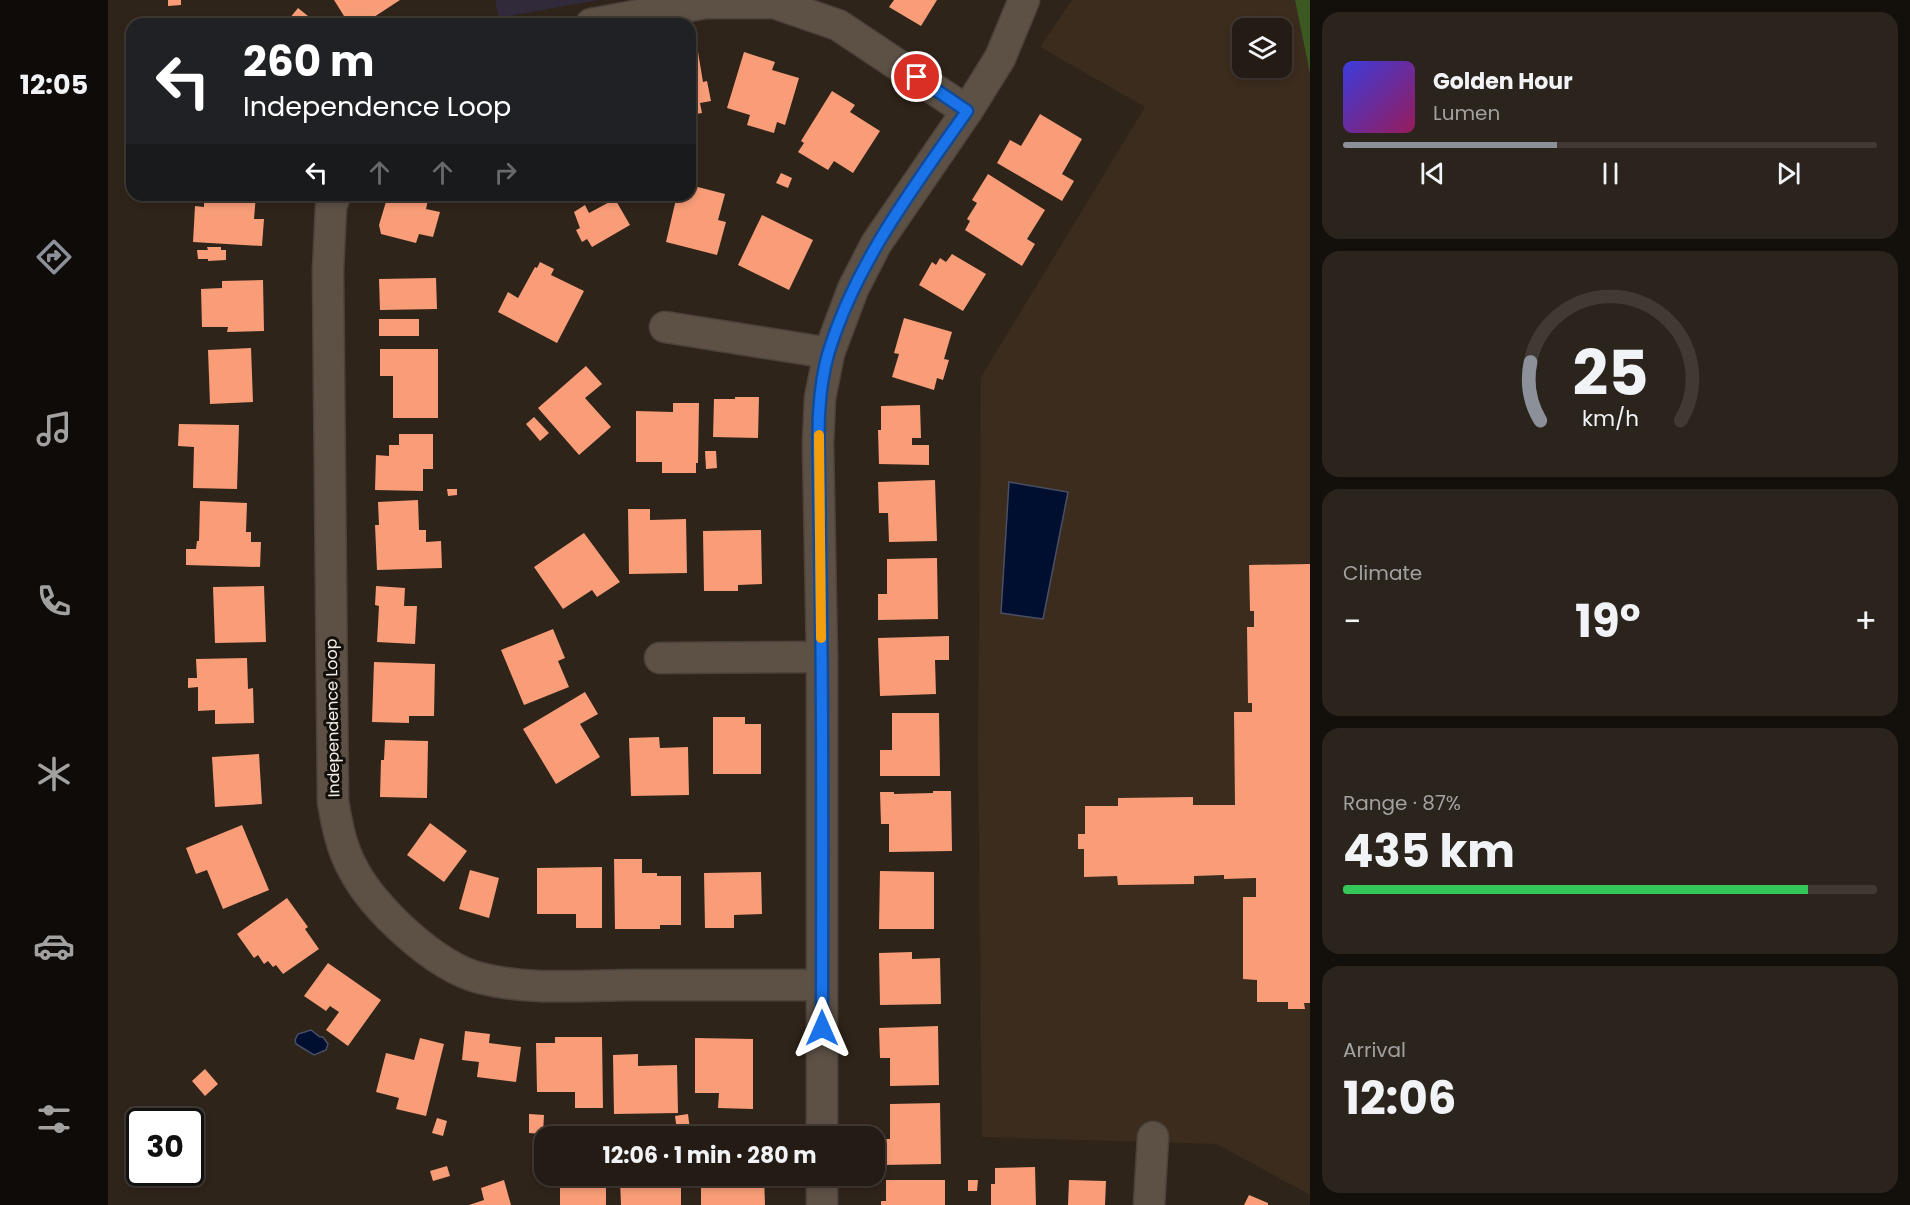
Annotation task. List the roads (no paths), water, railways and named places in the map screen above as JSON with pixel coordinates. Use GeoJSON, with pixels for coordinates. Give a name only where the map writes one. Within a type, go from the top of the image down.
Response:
{"type":"FeatureCollection","features":[{"type":"Feature","properties":{"kind":"street"},"geometry":{"type":"LineString","coordinates":[[822,1126],[822,657],[818,444],[820,398],[829,353],[853,289],[876,244],[967,111],[1000,58],[1024,0]]}},
{"type":"Feature","properties":{"kind":"street"},"geometry":{"type":"LineString","coordinates":[[624,18],[705,3],[774,3],[838,25],[967,111]]}},
{"type":"Feature","properties":{"kind":"street","name":"Independence Loop"},"geometry":{"type":"LineString","coordinates":[[333,201],[328,270],[333,802],[341,840],[352,868],[369,893],[409,937],[441,960],[479,978],[529,985],[822,985]]}},
{"type":"Feature","properties":{"kind":"street"},"geometry":{"type":"LineString","coordinates":[[665,327],[829,353]]}},
{"type":"Feature","properties":{"kind":"street"},"geometry":{"type":"LineString","coordinates":[[660,658],[822,657]]}},
{"type":"Feature","properties":{"kind":"street"},"geometry":{"type":"LineString","coordinates":[[1149,1205],[1153,1137]]}},
{"type":"Feature","properties":{"kind":"street"},"geometry":{"type":"LineString","coordinates":[[822,1186],[822,1205]]}},
{"type":"Feature","properties":{"kind":"water"},"geometry":{"type":"Polygon","coordinates":[[[1009,482],[1068,492],[1043,619],[1001,613],[1009,482]]]}},
{"type":"Feature","properties":{"kind":"water"},"geometry":{"type":"Polygon","coordinates":[[[311,1030],[323,1037],[328,1044],[326,1050],[314,1055],[296,1044],[295,1040],[298,1034],[311,1030]]]}}]}
